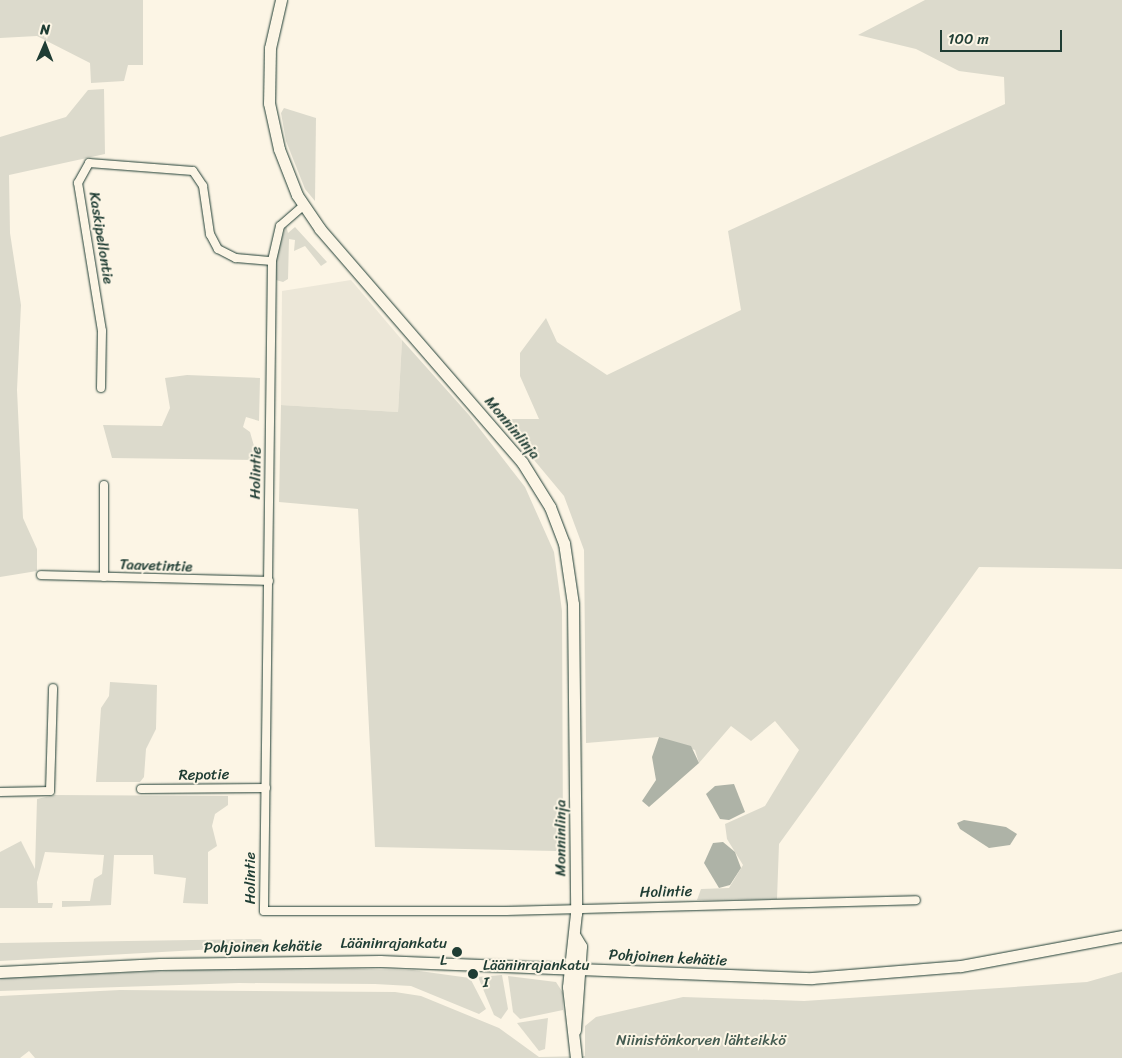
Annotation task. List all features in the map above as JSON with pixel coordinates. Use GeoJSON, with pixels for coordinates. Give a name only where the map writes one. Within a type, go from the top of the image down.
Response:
{"type":"FeatureCollection","features":[{"type":"Feature","properties":{"kind":"street","name":"Monninlinja"},"geometry":{"type":"LineString","coordinates":[[281,0],[270,48],[269,103],[279,149],[303,206],[522,462],[557,524],[569,563],[573,604],[576,908],[574,968],[569,1012],[575,1033],[576,1058]]}},
{"type":"Feature","properties":{"kind":"street","name":"Kaskipellontie"},"geometry":{"type":"LineString","coordinates":[[101,388],[102,331],[78,183],[89,163],[192,171],[203,186],[210,234],[218,249],[236,258],[272,262]]}},
{"type":"Feature","properties":{"kind":"street","name":"Holintie"},"geometry":{"type":"LineString","coordinates":[[303,206],[280,226],[272,262],[264,911],[576,908],[916,900]]}},
{"type":"Feature","properties":{"kind":"street"},"geometry":{"type":"LineString","coordinates":[[104,485],[104,577]]}},
{"type":"Feature","properties":{"kind":"street","name":"Taavetintie"},"geometry":{"type":"LineString","coordinates":[[41,576],[269,581]]}},
{"type":"Feature","properties":{"kind":"street"},"geometry":{"type":"LineString","coordinates":[[0,792],[50,791],[53,688]]}},
{"type":"Feature","properties":{"kind":"street","name":"Repotie"},"geometry":{"type":"LineString","coordinates":[[142,789],[266,788]]}},
{"type":"Feature","properties":{"kind":"street","name":"Pohjoinen kehätie"},"geometry":{"type":"LineString","coordinates":[[0,972],[301,961],[574,968],[761,978],[861,976],[1007,959],[1122,936]]}},
{"type":"Feature","properties":{"kind":"shaded area"},"geometry":{"type":"Polygon","coordinates":[[[351,280],[402,340],[398,412],[281,405],[282,291],[351,280]]]}},
{"type":"Feature","properties":{"kind":"shaded area"},"geometry":{"type":"Polygon","coordinates":[[[659,737],[691,746],[699,763],[649,807],[642,801],[656,780],[652,757],[659,737]]]}},
{"type":"Feature","properties":{"kind":"shaded area"},"geometry":{"type":"Polygon","coordinates":[[[734,784],[745,812],[729,820],[720,819],[706,794],[715,786],[734,784]]]}},
{"type":"Feature","properties":{"kind":"shaded area"},"geometry":{"type":"Polygon","coordinates":[[[964,820],[1006,827],[1017,834],[1010,845],[989,848],[960,829],[957,823],[964,820]]]}},
{"type":"Feature","properties":{"kind":"shaded area"},"geometry":{"type":"Polygon","coordinates":[[[723,842],[735,852],[741,868],[730,885],[719,888],[704,863],[713,843],[723,842]]]}},
{"type":"Feature","properties":{"kind":"green space"},"geometry":{"type":"Polygon","coordinates":[[[0,0],[143,0],[143,65],[128,65],[124,81],[91,83],[90,63],[37,36],[0,38],[0,0]]]}},
{"type":"Feature","properties":{"kind":"green space"},"geometry":{"type":"Polygon","coordinates":[[[925,0],[1122,0],[1122,569],[979,567],[779,844],[777,899],[697,900],[701,889],[729,888],[743,865],[727,839],[725,824],[765,806],[799,750],[775,721],[751,741],[731,726],[699,763],[695,750],[659,737],[586,743],[584,550],[564,496],[500,419],[539,419],[520,376],[520,353],[546,318],[557,342],[607,375],[741,310],[728,231],[1005,104],[1004,77],[959,71],[916,49],[858,35],[925,0]]]}},
{"type":"Feature","properties":{"kind":"green space"},"geometry":{"type":"Polygon","coordinates":[[[104,89],[105,154],[9,175],[10,233],[21,305],[17,390],[23,518],[37,549],[37,571],[0,577],[0,137],[66,117],[88,90],[104,89]]]}},
{"type":"Feature","properties":{"kind":"green space"},"geometry":{"type":"Polygon","coordinates":[[[284,108],[316,118],[315,201],[305,189],[286,141],[281,113],[284,108]]]}},
{"type":"Feature","properties":{"kind":"green space"},"geometry":{"type":"Polygon","coordinates":[[[286,225],[288,233],[295,227],[327,262],[321,266],[305,246],[294,251],[295,240],[289,239],[288,279],[283,282],[276,280],[276,258],[286,225]]]}},
{"type":"Feature","properties":{"kind":"green space"},"geometry":{"type":"Polygon","coordinates":[[[402,340],[469,415],[525,487],[554,552],[562,611],[563,842],[556,851],[375,847],[358,509],[279,502],[281,405],[398,412],[402,340]]]}},
{"type":"Feature","properties":{"kind":"green space"},"geometry":{"type":"Polygon","coordinates":[[[187,375],[260,378],[259,421],[246,417],[243,427],[250,432],[258,460],[112,458],[103,425],[162,426],[170,408],[165,378],[187,375]]]}},
{"type":"Feature","properties":{"kind":"green space"},"geometry":{"type":"Polygon","coordinates":[[[110,682],[157,685],[156,729],[146,749],[144,777],[140,782],[96,782],[101,708],[109,696],[110,682]]]}},
{"type":"Feature","properties":{"kind":"green space"},"geometry":{"type":"Polygon","coordinates":[[[55,795],[228,796],[228,805],[215,814],[212,826],[217,846],[208,852],[208,904],[183,903],[186,878],[154,874],[153,855],[114,855],[111,905],[62,907],[62,901],[90,901],[94,879],[102,874],[104,855],[45,852],[37,882],[38,903],[53,903],[52,908],[0,908],[0,852],[21,841],[35,869],[37,799],[55,795]]]}},
{"type":"Feature","properties":{"kind":"green space"},"geometry":{"type":"Polygon","coordinates":[[[261,939],[268,946],[0,961],[0,943],[261,939]]]}},
{"type":"Feature","properties":{"kind":"green space"},"geometry":{"type":"Polygon","coordinates":[[[263,967],[412,970],[470,978],[486,1009],[479,1014],[411,986],[375,984],[239,983],[0,991],[0,978],[263,967]]]}},
{"type":"Feature","properties":{"kind":"green space","name":"Niinistönkorven lähteikkö"},"geometry":{"type":"Polygon","coordinates":[[[1122,972],[1122,1058],[35,1058],[29,1051],[20,1058],[0,1058],[0,996],[120,990],[395,992],[421,996],[499,1028],[539,1057],[585,1056],[585,1026],[596,1017],[683,997],[804,1001],[1087,982],[1122,972]]]}},
{"type":"Feature","properties":{"kind":"green space"},"geometry":{"type":"Polygon","coordinates":[[[502,975],[508,1009],[501,1019],[494,1015],[478,977],[502,975]]]}},
{"type":"Feature","properties":{"kind":"green space"},"geometry":{"type":"Polygon","coordinates":[[[508,976],[556,982],[563,993],[563,1010],[520,1019],[513,1012],[508,976]]]}},
{"type":"Feature","properties":{"kind":"green space"},"geometry":{"type":"Polygon","coordinates":[[[548,1018],[545,1049],[539,1051],[517,1023],[548,1018]]]}},
{"type":"Feature","properties":{"kind":"place","name":"Lääninrajankatu L"},"geometry":{"type":"Point","coordinates":[457,952]}},
{"type":"Feature","properties":{"kind":"place","name":"Lääninrajankatu I"},"geometry":{"type":"Point","coordinates":[473,974]}}]}
